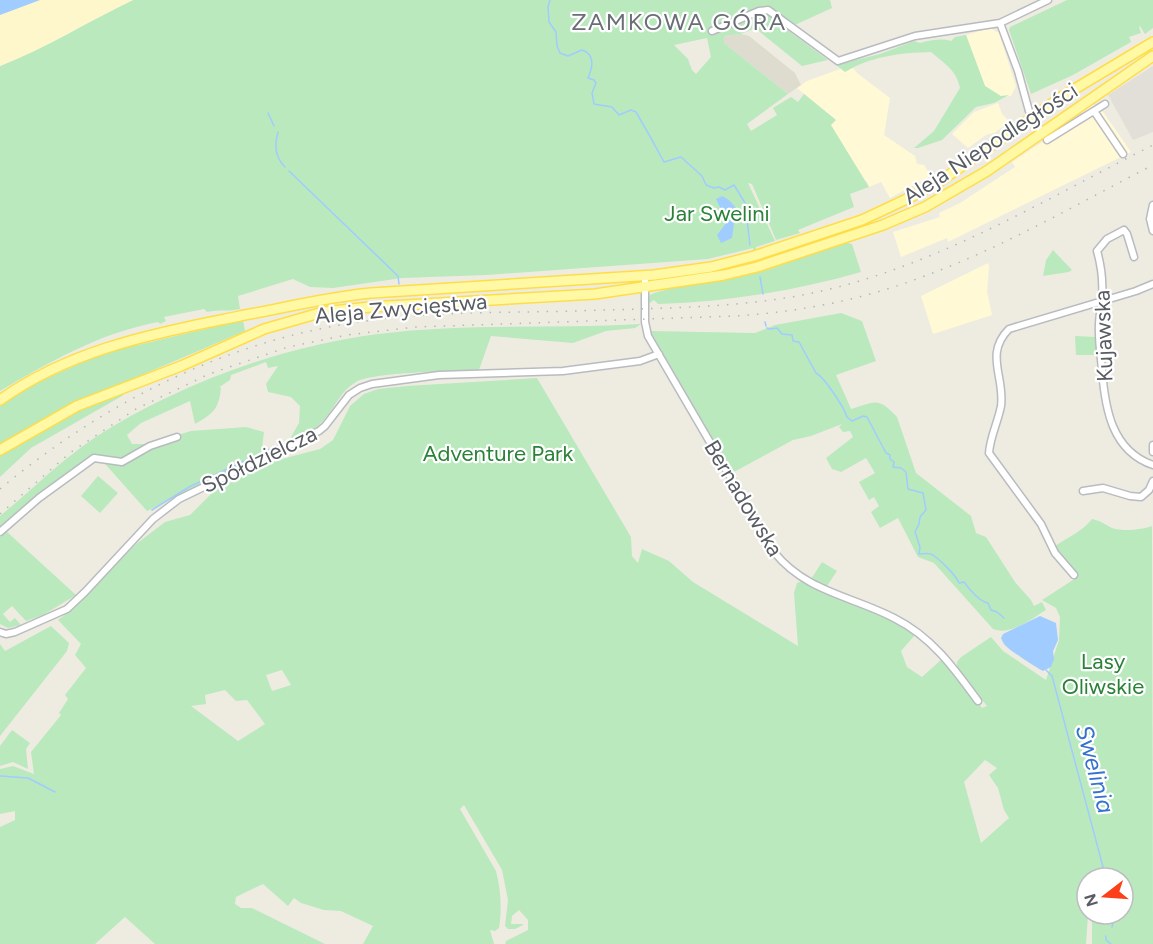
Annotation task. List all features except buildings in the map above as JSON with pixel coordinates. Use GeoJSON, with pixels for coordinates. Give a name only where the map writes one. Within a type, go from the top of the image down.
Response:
{"type":"FeatureCollection","features":[{"type":"Feature","properties":{"kind":"main road","name":"Aleja Niepodległości"},"geometry":{"type":"LineString","coordinates":[[754,256],[836,230],[896,205],[939,182],[1089,80],[1153,42]]}},
{"type":"Feature","properties":{"kind":"main road","name":"Aleja Niepodległości"},"geometry":{"type":"LineString","coordinates":[[757,267],[883,225],[925,207],[1045,137],[1098,94],[1153,56]]}},
{"type":"Feature","properties":{"kind":"main road"},"geometry":{"type":"LineString","coordinates":[[1089,80],[1098,94]]}},
{"type":"Feature","properties":{"kind":"main road","name":"Aleja Zwycięstwa"},"geometry":{"type":"LineString","coordinates":[[0,400],[51,370],[115,344],[328,298],[371,293],[645,276],[711,267],[754,256]]}},
{"type":"Feature","properties":{"kind":"main road","name":"Aleja Zwycięstwa"},"geometry":{"type":"LineString","coordinates":[[0,450],[77,406],[181,366],[264,329],[323,312],[381,306],[595,294],[724,275],[757,267]]}},
{"type":"Feature","properties":{"kind":"street"},"geometry":{"type":"LineString","coordinates":[[712,31],[768,9],[838,61],[915,36],[1000,23],[1048,0]]}},
{"type":"Feature","properties":{"kind":"street"},"geometry":{"type":"LineString","coordinates":[[1000,23],[1032,118],[1045,137],[1105,104]]}},
{"type":"Feature","properties":{"kind":"street"},"geometry":{"type":"LineString","coordinates":[[1094,111],[1123,154]]}},
{"type":"Feature","properties":{"kind":"street"},"geometry":{"type":"LineString","coordinates":[[1153,205],[1150,213],[1153,231]]}},
{"type":"Feature","properties":{"kind":"street","name":"Kujawska"},"geometry":{"type":"LineString","coordinates":[[1134,257],[1124,230],[1107,240],[1097,250],[1102,300],[1098,335],[1103,388],[1110,419],[1123,446],[1139,460],[1153,465]]}},
{"type":"Feature","properties":{"kind":"street","name":"Bernadowska"},"geometry":{"type":"LineString","coordinates":[[645,276],[646,330],[768,544],[795,574],[817,586],[895,618],[926,637],[949,661],[978,701]]}},
{"type":"Feature","properties":{"kind":"street"},"geometry":{"type":"LineString","coordinates":[[1074,575],[1055,553],[1041,525],[989,453],[1001,405],[996,351],[999,342],[1009,329],[1153,284]]}},
{"type":"Feature","properties":{"kind":"street","name":"Spółdzielcza"},"geometry":{"type":"LineString","coordinates":[[0,632],[6,634],[15,632],[67,609],[160,512],[188,494],[311,436],[326,426],[342,403],[360,388],[388,381],[439,375],[563,371],[640,361],[658,354]]}},
{"type":"Feature","properties":{"kind":"street"},"geometry":{"type":"LineString","coordinates":[[0,532],[39,498],[94,458],[122,462],[150,446],[177,437]]}},
{"type":"Feature","properties":{"kind":"street"},"geometry":{"type":"LineString","coordinates":[[1153,446],[1153,452]]}},
{"type":"Feature","properties":{"kind":"street"},"geometry":{"type":"LineString","coordinates":[[1083,491],[1103,488],[1130,496],[1141,496],[1149,489],[1153,481]]}},
{"type":"Feature","properties":{"kind":"shaded area"},"geometry":{"type":"Polygon","coordinates":[[[990,28],[999,33],[1016,86],[1011,96],[1001,97],[985,86],[966,35],[990,28]]]}},
{"type":"Feature","properties":{"kind":"shaded area"},"geometry":{"type":"Polygon","coordinates":[[[741,34],[749,36],[795,73],[801,85],[788,94],[724,43],[724,36],[741,34]]]}},
{"type":"Feature","properties":{"kind":"shaded area"},"geometry":{"type":"Polygon","coordinates":[[[851,65],[857,73],[890,98],[884,135],[915,156],[917,164],[924,165],[931,176],[890,198],[881,182],[869,187],[864,181],[830,125],[835,119],[797,88],[807,81],[851,65]]]}},
{"type":"Feature","properties":{"kind":"shaded area"},"geometry":{"type":"Polygon","coordinates":[[[1153,66],[1153,132],[1133,140],[1108,95],[1153,66]]]}},
{"type":"Feature","properties":{"kind":"shaded area"},"geometry":{"type":"Polygon","coordinates":[[[998,103],[1002,114],[1010,122],[994,133],[986,135],[968,148],[952,134],[974,112],[998,103]]]}},
{"type":"Feature","properties":{"kind":"shaded area"},"geometry":{"type":"Polygon","coordinates":[[[1092,105],[1104,113],[1131,152],[948,242],[947,238],[901,257],[893,232],[940,217],[939,213],[960,203],[1015,167],[1012,162],[1080,117],[1082,112],[1092,105]]]}},
{"type":"Feature","properties":{"kind":"shaded area"},"geometry":{"type":"Polygon","coordinates":[[[988,263],[987,291],[992,315],[933,334],[921,296],[988,263]]]}},
{"type":"Feature","properties":{"kind":"green space","name":"Jar Swelini"},"geometry":{"type":"Polygon","coordinates":[[[133,0],[830,0],[832,8],[786,29],[828,60],[802,66],[755,28],[741,34],[724,36],[724,43],[788,94],[747,124],[751,131],[777,115],[773,108],[791,97],[798,102],[804,94],[836,120],[831,125],[869,187],[850,194],[854,207],[798,230],[800,233],[776,240],[752,184],[748,183],[775,241],[756,247],[754,261],[753,248],[708,259],[487,275],[402,278],[333,288],[310,287],[293,279],[238,296],[240,309],[207,312],[204,309],[164,317],[166,321],[160,324],[158,322],[116,333],[76,349],[0,391],[0,66],[133,0]],[[707,38],[674,45],[688,59],[696,74],[711,57],[707,38]]]}},
{"type":"Feature","properties":{"kind":"green space"},"geometry":{"type":"Polygon","coordinates":[[[1067,0],[1153,0],[1153,28],[1145,34],[1140,26],[1141,33],[1129,37],[1131,42],[1073,75],[1031,94],[1009,30],[1010,27],[1067,0]]]}},
{"type":"Feature","properties":{"kind":"green space"},"geometry":{"type":"Polygon","coordinates":[[[966,35],[985,86],[1001,96],[1009,95],[994,103],[976,107],[942,140],[918,148],[914,148],[934,131],[960,88],[949,68],[931,52],[886,56],[865,62],[845,72],[836,65],[880,54],[914,41],[920,43],[936,40],[951,41],[955,37],[966,35]]]}},
{"type":"Feature","properties":{"kind":"green space"},"geometry":{"type":"Polygon","coordinates":[[[844,242],[852,244],[861,272],[811,285],[760,294],[684,303],[658,304],[654,300],[647,305],[650,295],[654,293],[683,285],[767,270],[844,242]]]}},
{"type":"Feature","properties":{"kind":"green space"},"geometry":{"type":"Polygon","coordinates":[[[1053,250],[1072,270],[1043,276],[1046,260],[1053,250]]]}},
{"type":"Feature","properties":{"kind":"green space"},"geometry":{"type":"Polygon","coordinates":[[[841,313],[862,321],[876,361],[836,375],[851,409],[871,403],[880,403],[891,410],[897,417],[916,473],[971,516],[976,533],[986,537],[1015,582],[1034,606],[1042,602],[1046,610],[1014,628],[1000,631],[993,629],[934,563],[918,557],[898,518],[880,528],[871,512],[879,506],[874,497],[869,500],[859,482],[875,473],[866,458],[841,472],[832,469],[826,458],[853,437],[850,431],[843,432],[839,427],[842,424],[793,440],[732,473],[650,331],[755,333],[775,325],[841,313]]]}},
{"type":"Feature","properties":{"kind":"green space"},"geometry":{"type":"Polygon","coordinates":[[[243,320],[245,331],[142,375],[122,396],[31,448],[0,477],[0,406],[38,382],[104,353],[243,320]]]}},
{"type":"Feature","properties":{"kind":"green space"},"geometry":{"type":"Polygon","coordinates":[[[641,324],[635,328],[606,331],[573,343],[491,336],[479,370],[396,374],[356,382],[339,398],[319,425],[293,440],[291,437],[299,423],[300,406],[291,397],[268,392],[266,384],[278,366],[268,368],[266,362],[231,375],[230,380],[218,388],[221,387],[219,401],[214,410],[195,424],[190,401],[141,423],[127,435],[132,444],[148,444],[191,431],[246,427],[264,432],[261,456],[147,511],[98,456],[0,531],[0,516],[62,463],[103,432],[191,386],[243,366],[296,350],[378,334],[444,328],[641,324]]]}},
{"type":"Feature","properties":{"kind":"green space"},"geometry":{"type":"Polygon","coordinates":[[[1075,336],[1095,337],[1097,355],[1076,355],[1075,336]]]}},
{"type":"Feature","properties":{"kind":"green space"},"geometry":{"type":"Polygon","coordinates":[[[537,378],[631,537],[632,556],[638,563],[642,549],[669,561],[693,582],[798,646],[794,593],[797,583],[802,581],[895,622],[915,635],[901,651],[907,667],[922,677],[943,658],[982,708],[987,706],[957,670],[957,662],[991,637],[1003,651],[1046,680],[1059,640],[1060,617],[1056,608],[1042,600],[1076,578],[1055,546],[1080,530],[1092,519],[1119,530],[1152,526],[1153,944],[1092,944],[1092,926],[1135,926],[1135,866],[1075,866],[1075,926],[1087,926],[1086,944],[505,944],[506,941],[528,930],[528,920],[519,910],[512,916],[511,924],[523,925],[515,929],[508,929],[505,926],[508,900],[502,870],[464,805],[460,809],[498,878],[499,928],[495,931],[490,930],[494,944],[363,944],[373,926],[341,911],[324,910],[301,903],[294,898],[288,906],[263,884],[236,897],[235,904],[241,908],[252,908],[325,944],[155,944],[125,917],[95,944],[0,944],[0,827],[15,820],[15,811],[0,814],[0,769],[13,766],[34,774],[31,752],[61,715],[59,713],[68,699],[65,695],[86,668],[75,655],[81,644],[58,620],[74,608],[135,545],[165,522],[190,515],[216,489],[278,460],[320,449],[333,440],[350,406],[364,394],[378,389],[537,378]],[[282,670],[266,675],[272,691],[291,685],[282,670]],[[225,690],[205,695],[206,704],[191,706],[238,741],[265,724],[247,700],[236,701],[225,690]],[[985,760],[964,782],[981,843],[1009,818],[1004,810],[998,788],[989,775],[997,768],[985,760]]]}},
{"type":"Feature","properties":{"kind":"green space"},"geometry":{"type":"Polygon","coordinates":[[[98,476],[118,493],[100,513],[81,496],[98,476]]]}},
{"type":"Feature","properties":{"kind":"green space"},"geometry":{"type":"Polygon","coordinates":[[[6,531],[76,595],[43,615],[26,621],[12,606],[3,614],[10,622],[15,618],[21,625],[8,628],[0,624],[0,537],[6,531]]]}},
{"type":"Feature","properties":{"kind":"green space"},"geometry":{"type":"Polygon","coordinates":[[[822,562],[837,571],[827,586],[811,579],[822,562]]]}},
{"type":"Feature","properties":{"kind":"green space"},"geometry":{"type":"Polygon","coordinates":[[[51,626],[69,643],[67,651],[0,736],[0,644],[5,651],[51,626]]]}},
{"type":"Feature","properties":{"kind":"green space"},"geometry":{"type":"Polygon","coordinates":[[[12,730],[30,743],[26,749],[28,769],[13,762],[0,766],[0,746],[12,730]]]}},
{"type":"Feature","properties":{"kind":"sand"},"geometry":{"type":"Polygon","coordinates":[[[40,0],[133,0],[0,66],[0,15],[40,0]]]}},
{"type":"Feature","properties":{"kind":"water"},"geometry":{"type":"Polygon","coordinates":[[[0,0],[40,0],[0,15],[0,0]]]}},
{"type":"Feature","properties":{"kind":"water"},"geometry":{"type":"Polygon","coordinates":[[[722,196],[736,208],[732,238],[721,243],[717,235],[727,222],[716,199],[722,196]]]}},
{"type":"Feature","properties":{"kind":"water"},"geometry":{"type":"Polygon","coordinates":[[[1040,616],[1056,623],[1058,640],[1053,651],[1054,659],[1051,667],[1043,671],[1008,648],[1001,638],[1003,634],[1040,616]]]}},
{"type":"Feature","properties":{"kind":"waterway","name":"Swelinia"},"geometry":{"type":"LineString","coordinates":[[550,0],[549,22],[556,32],[560,53],[568,56],[582,50],[591,58],[592,65],[588,78],[596,83],[592,93],[594,104],[612,107],[619,115],[631,110],[636,112],[664,162],[681,157],[702,176],[706,185],[725,190],[734,185],[745,203],[750,245]]}},
{"type":"Feature","properties":{"kind":"waterway"},"geometry":{"type":"LineString","coordinates":[[268,113],[274,126]]}},
{"type":"Feature","properties":{"kind":"waterway"},"geometry":{"type":"LineString","coordinates":[[278,132],[276,151],[285,167]]}},
{"type":"Feature","properties":{"kind":"waterway"},"geometry":{"type":"LineString","coordinates":[[289,171],[398,276],[399,284]]}},
{"type":"Feature","properties":{"kind":"waterway","name":"Swelinia"},"geometry":{"type":"LineString","coordinates":[[760,277],[763,294]]}},
{"type":"Feature","properties":{"kind":"waterway","name":"Swelinia"},"geometry":{"type":"LineString","coordinates":[[765,322],[766,326]]}},
{"type":"Feature","properties":{"kind":"waterway","name":"Swelinia"},"geometry":{"type":"LineString","coordinates":[[767,328],[777,328],[782,334],[792,335],[793,341],[799,342],[816,373],[824,380],[847,417],[852,421],[863,416],[867,417],[886,453],[894,462],[893,467],[901,468],[906,472],[908,489],[923,493],[926,510],[920,517],[915,532],[920,547],[919,554],[933,555],[944,564],[959,583],[964,582],[978,598],[988,603],[991,610],[1004,618]]}},
{"type":"Feature","properties":{"kind":"waterway"},"geometry":{"type":"LineString","coordinates":[[152,510],[189,487],[281,444]]}},
{"type":"Feature","properties":{"kind":"waterway","name":"Swelinia"},"geometry":{"type":"LineString","coordinates":[[1046,670],[1052,676],[1103,866]]}},
{"type":"Feature","properties":{"kind":"waterway"},"geometry":{"type":"LineString","coordinates":[[0,776],[28,778],[55,792]]}},
{"type":"Feature","properties":{"kind":"waterway","name":"Swelinia"},"geometry":{"type":"LineString","coordinates":[[1106,936],[1106,940],[1111,944]]}},
{"type":"Feature","properties":{"kind":"railway"},"geometry":{"type":"LineString","coordinates":[[0,489],[81,429],[124,403],[168,380],[261,344],[310,331],[386,318],[467,313],[686,307],[797,296],[890,271],[936,253],[980,234],[1153,145]]}},
{"type":"Feature","properties":{"kind":"railway"},"geometry":{"type":"LineString","coordinates":[[0,514],[71,452],[136,409],[209,374],[288,347],[347,335],[415,327],[735,316],[830,304],[899,285],[981,253],[1153,165]]}},
{"type":"Feature","properties":{"kind":"district","name":"ZAMKOWA GÓRA"},"geometry":{"type":"Point","coordinates":[679,22]}},
{"type":"Feature","properties":{"kind":"park label","name":"Adventure Park"},"geometry":{"type":"Point","coordinates":[498,453]}},
{"type":"Feature","properties":{"kind":"park label","name":"Lasy Oliwskie"},"geometry":{"type":"Point","coordinates":[1103,674]}}]}
